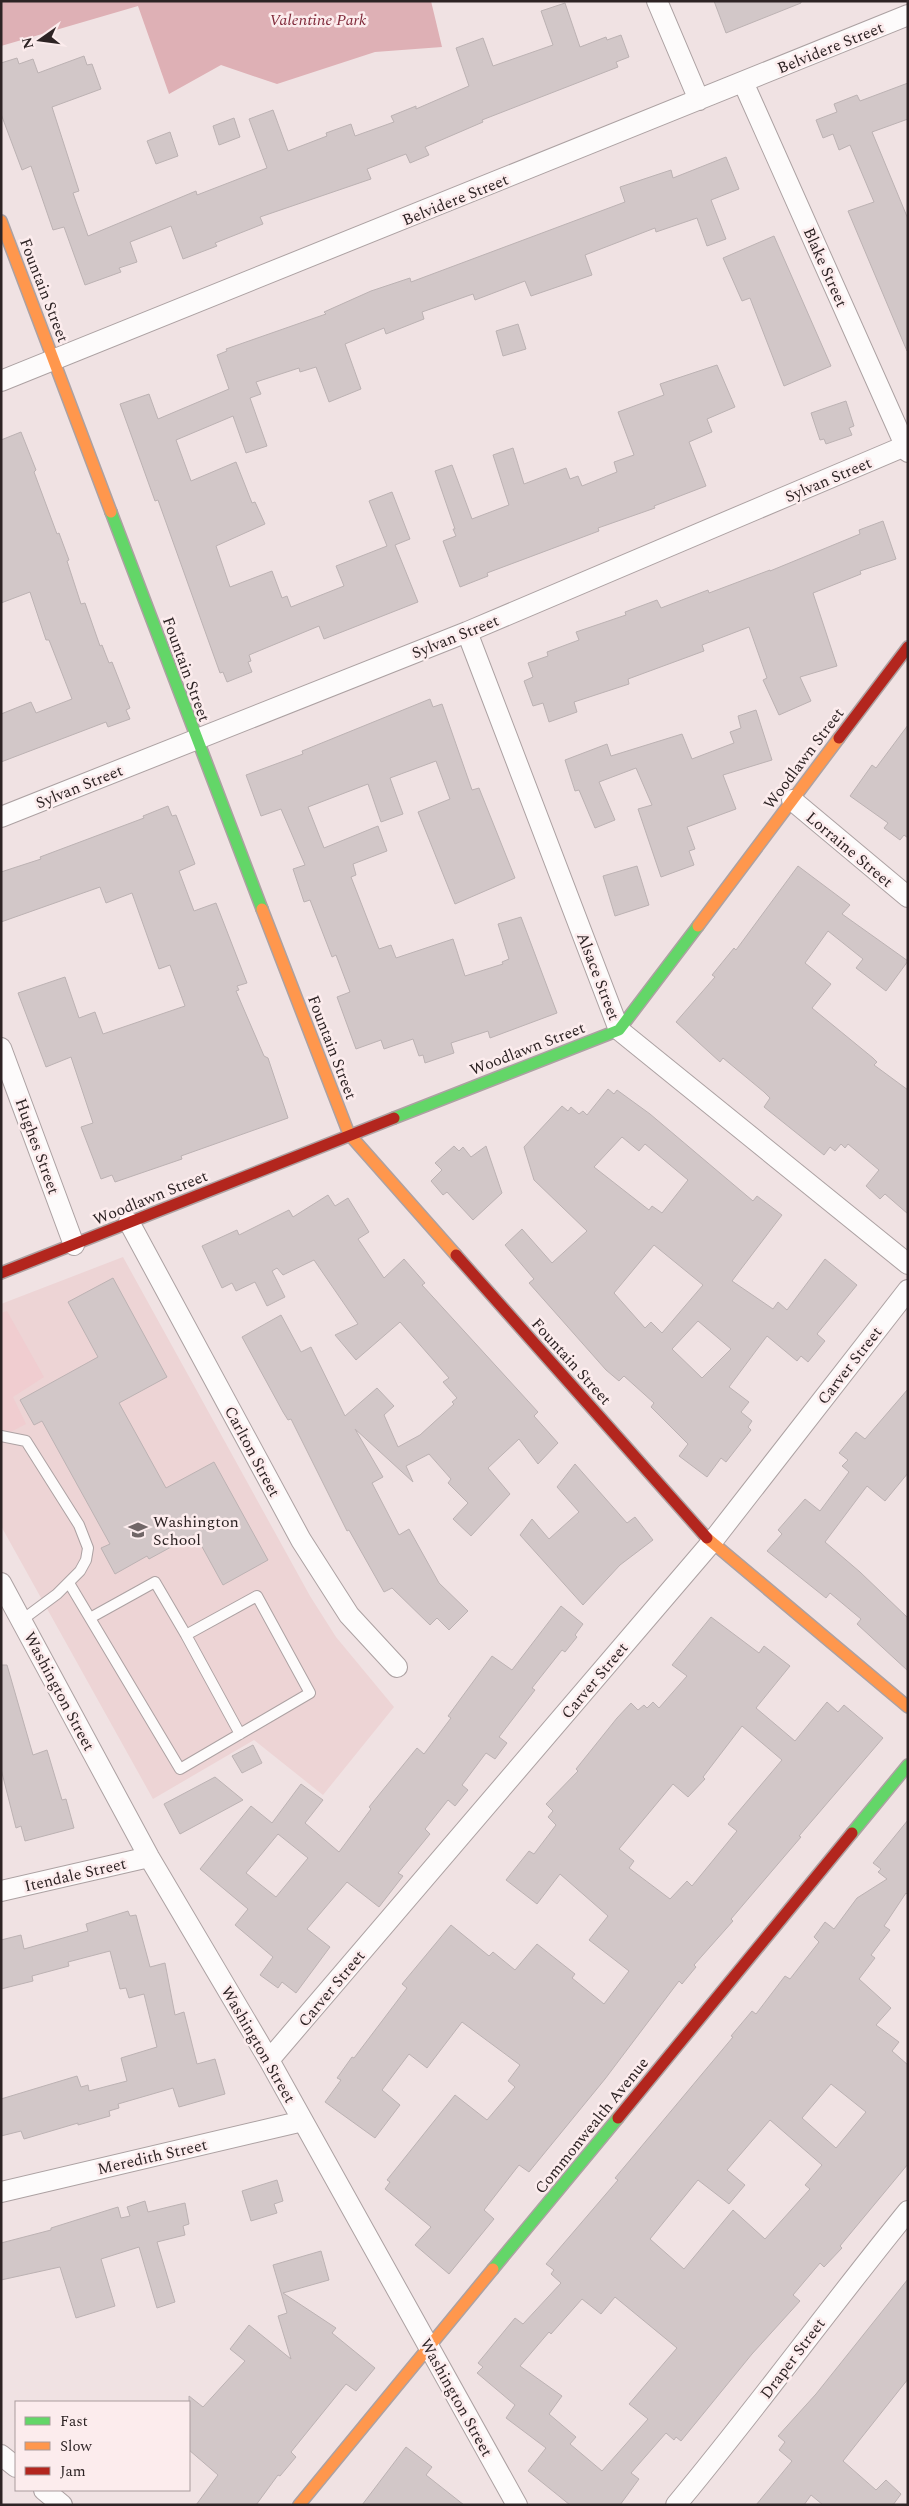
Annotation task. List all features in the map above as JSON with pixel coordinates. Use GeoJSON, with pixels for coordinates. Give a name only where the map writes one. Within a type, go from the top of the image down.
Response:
{"type":"FeatureCollection","features":[{"type":"Feature","properties":{"kind":"street"},"geometry":{"type":"LineString","coordinates":[[657,1],[699,100]]}},
{"type":"Feature","properties":{"kind":"street","name":"Belvidere Street"},"geometry":{"type":"LineString","coordinates":[[1,381],[908,15]]}},
{"type":"Feature","properties":{"kind":"street","name":"Blake Street"},"geometry":{"type":"LineString","coordinates":[[743,82],[906,449]]}},
{"type":"Feature","properties":{"kind":"street","name":"Fountain Street"},"geometry":{"type":"LineString","coordinates":[[1,221],[196,738],[349,1134],[711,1543],[908,1707]]}},
{"type":"Feature","properties":{"kind":"street","name":"Sylvan Street"},"geometry":{"type":"LineString","coordinates":[[1,817],[467,632],[906,449]]}},
{"type":"Feature","properties":{"kind":"street","name":"Alsace Street"},"geometry":{"type":"LineString","coordinates":[[467,632],[619,1030],[908,1264]]}},
{"type":"Feature","properties":{"kind":"street","name":"Woodlawn Street"},"geometry":{"type":"LineString","coordinates":[[1,1273],[349,1134],[619,1030],[908,647]]}},
{"type":"Feature","properties":{"kind":"street","name":"Lorraine Street"},"geometry":{"type":"LineString","coordinates":[[792,800],[908,897]]}},
{"type":"Feature","properties":{"kind":"street","name":"Hughes Street"},"geometry":{"type":"LineString","coordinates":[[1,1048],[74,1245]]}},
{"type":"Feature","properties":{"kind":"street","name":"Carlton Street"},"geometry":{"type":"LineString","coordinates":[[129,1222],[301,1540],[349,1615],[397,1667]]}},
{"type":"Feature","properties":{"kind":"street","name":"Carver Street"},"geometry":{"type":"LineString","coordinates":[[269,2060],[711,1543],[908,1290]]}},
{"type":"Feature","properties":{"kind":"street","name":"Washington Street"},"geometry":{"type":"LineString","coordinates":[[3,1590],[22,1620],[149,1857],[269,2060],[517,2505]]}},
{"type":"Feature","properties":{"kind":"street","name":"Commonwealth Avenue"},"geometry":{"type":"LineString","coordinates":[[299,2505],[908,1765]]}},
{"type":"Feature","properties":{"kind":"street","name":"Itendale Street"},"geometry":{"type":"LineString","coordinates":[[1,1891],[149,1857]]}},
{"type":"Feature","properties":{"kind":"street","name":"Meredith Street"},"geometry":{"type":"LineString","coordinates":[[1,2192],[303,2121]]}},
{"type":"Feature","properties":{"kind":"street","name":"Draper Street"},"geometry":{"type":"LineString","coordinates":[[676,2505],[735,2434],[853,2278],[908,2211]]}},
{"type":"Feature","properties":{"kind":"street"},"geometry":{"type":"LineString","coordinates":[[1,2455],[15,2466]]}},
{"type":"Feature","properties":{"kind":"street"},"geometry":{"type":"LineString","coordinates":[[45,2491],[62,2505]]}},
{"type":"Feature","properties":{"kind":"lane"},"geometry":{"type":"LineString","coordinates":[[1,1436],[26,1442],[36,1453],[85,1536],[88,1548],[86,1560],[69,1583],[22,1620]]}},
{"type":"Feature","properties":{"kind":"lane"},"geometry":{"type":"LineString","coordinates":[[90,1618],[155,1582],[240,1734]]}},
{"type":"Feature","properties":{"kind":"lane"},"geometry":{"type":"LineString","coordinates":[[69,1583],[180,1769],[310,1694],[257,1596],[186,1635]]}},
{"type":"Feature","properties":{"kind":"shaded area","name":"Washington School"},"geometry":{"type":"Polygon","coordinates":[[[123,1257],[310,1596],[336,1637],[394,1707],[323,1795],[254,1740],[153,1799],[1,1526],[1,1304],[123,1257]]]}},
{"type":"Feature","properties":{"kind":"shaded area"},"geometry":{"type":"Polygon","coordinates":[[[7,1311],[44,1377],[13,1397],[26,1424],[1,1437],[1,1313],[7,1311]]]}},
{"type":"Feature","properties":{"kind":"green space","name":"Valentine Park"},"geometry":{"type":"Polygon","coordinates":[[[1,1],[431,1],[442,47],[375,52],[277,84],[221,65],[169,94],[138,6],[1,46],[1,1]]]}},
{"type":"Feature","properties":{"kind":"building"},"geometry":{"type":"Polygon","coordinates":[[[714,1],[801,1],[801,3],[726,33],[714,1]]]}},
{"type":"Feature","properties":{"kind":"building"},"geometry":{"type":"Polygon","coordinates":[[[565,3],[580,47],[606,37],[607,40],[621,35],[629,57],[616,62],[618,67],[482,120],[483,122],[425,147],[429,155],[410,163],[406,154],[367,169],[371,179],[260,217],[263,224],[215,243],[217,246],[183,259],[171,226],[130,242],[137,262],[119,268],[121,272],[85,285],[64,227],[53,230],[31,166],[22,170],[1,114],[1,63],[17,58],[19,64],[33,59],[38,73],[84,56],[87,65],[92,64],[101,89],[52,107],[79,191],[73,193],[88,236],[196,191],[197,195],[267,168],[249,119],[273,110],[288,151],[327,136],[326,133],[351,124],[355,136],[394,122],[391,116],[416,106],[416,109],[469,86],[456,48],[483,38],[493,66],[553,45],[541,11],[565,3]]]}},
{"type":"Feature","properties":{"kind":"building"},"geometry":{"type":"Polygon","coordinates":[[[908,83],[908,119],[872,132],[908,219],[907,351],[848,211],[874,202],[850,145],[839,150],[833,134],[823,138],[816,120],[837,112],[834,104],[857,95],[860,101],[908,83]]]}},
{"type":"Feature","properties":{"kind":"building"},"geometry":{"type":"Polygon","coordinates":[[[234,118],[240,137],[219,145],[213,126],[234,118]]]}},
{"type":"Feature","properties":{"kind":"building"},"geometry":{"type":"Polygon","coordinates":[[[170,132],[178,156],[156,164],[147,141],[170,132]]]}},
{"type":"Feature","properties":{"kind":"building"},"geometry":{"type":"Polygon","coordinates":[[[726,157],[739,189],[711,200],[726,239],[707,246],[697,218],[656,232],[655,228],[585,255],[592,275],[531,296],[525,281],[475,300],[473,294],[422,312],[424,319],[386,334],[384,328],[345,344],[361,389],[329,402],[316,367],[300,372],[299,368],[256,382],[261,394],[250,398],[267,446],[246,453],[233,416],[176,440],[191,481],[236,462],[252,503],[255,502],[265,524],[216,546],[230,587],[272,571],[282,598],[287,596],[291,607],[344,586],[336,566],[387,546],[369,501],[392,492],[410,539],[395,545],[418,602],[324,639],[319,626],[249,655],[251,661],[248,662],[252,672],[227,682],[223,672],[220,673],[158,500],[155,501],[120,404],[149,394],[158,419],[229,389],[217,355],[227,351],[226,349],[326,314],[324,312],[371,291],[410,278],[411,282],[625,202],[620,187],[671,170],[673,178],[726,157]]]}},
{"type":"Feature","properties":{"kind":"building"},"geometry":{"type":"Polygon","coordinates":[[[774,236],[831,366],[784,386],[750,298],[742,301],[723,258],[774,236]]]}},
{"type":"Feature","properties":{"kind":"building"},"geometry":{"type":"Polygon","coordinates":[[[518,324],[526,349],[503,356],[496,331],[518,324]]]}},
{"type":"Feature","properties":{"kind":"building"},"geometry":{"type":"Polygon","coordinates":[[[717,365],[735,407],[707,419],[712,432],[689,442],[706,486],[654,506],[655,508],[598,528],[599,531],[487,573],[488,576],[460,587],[443,541],[456,536],[453,529],[455,529],[435,471],[452,465],[472,519],[509,505],[493,455],[513,448],[524,484],[566,468],[570,479],[578,476],[582,486],[617,472],[614,462],[634,455],[618,412],[664,395],[660,384],[717,365]]]}},
{"type":"Feature","properties":{"kind":"building"},"geometry":{"type":"Polygon","coordinates":[[[846,401],[854,426],[849,428],[852,435],[826,444],[824,439],[820,440],[811,413],[846,401]]]}},
{"type":"Feature","properties":{"kind":"building"},"geometry":{"type":"Polygon","coordinates":[[[21,432],[57,534],[59,533],[69,560],[67,561],[81,604],[85,603],[100,646],[102,645],[109,663],[112,662],[130,708],[126,710],[130,719],[108,727],[106,722],[1,762],[1,714],[31,702],[36,713],[72,699],[49,640],[46,640],[30,592],[1,603],[1,440],[21,432]]]}},
{"type":"Feature","properties":{"kind":"building"},"geometry":{"type":"Polygon","coordinates":[[[883,521],[896,559],[860,571],[861,574],[813,593],[837,666],[800,677],[811,701],[779,715],[763,680],[767,678],[749,627],[702,645],[704,651],[628,679],[629,684],[574,702],[577,712],[549,722],[543,703],[533,706],[524,681],[533,677],[528,663],[548,656],[547,652],[579,640],[576,632],[626,615],[625,612],[657,600],[661,608],[708,590],[709,593],[770,571],[860,534],[859,530],[883,521]]]}},
{"type":"Feature","properties":{"kind":"building"},"geometry":{"type":"Polygon","coordinates":[[[430,699],[433,707],[442,704],[472,790],[479,788],[515,878],[455,904],[418,812],[450,799],[436,761],[390,778],[403,814],[381,822],[368,784],[308,807],[324,848],[378,826],[387,851],[353,864],[356,875],[351,877],[379,949],[391,945],[396,958],[453,939],[465,976],[503,964],[502,962],[509,959],[498,924],[521,917],[557,1013],[490,1038],[488,1031],[451,1043],[454,1053],[425,1063],[423,1055],[419,1056],[413,1039],[384,1049],[381,1040],[356,1049],[337,997],[350,992],[336,955],[332,957],[310,900],[304,902],[293,869],[305,865],[281,809],[261,816],[246,775],[303,754],[302,751],[430,699]]]}},
{"type":"Feature","properties":{"kind":"building"},"geometry":{"type":"Polygon","coordinates":[[[756,710],[772,760],[723,775],[736,809],[687,827],[695,849],[689,851],[694,865],[661,877],[638,809],[652,805],[636,768],[599,782],[615,820],[595,828],[579,790],[575,791],[565,760],[607,744],[611,756],[682,734],[692,759],[734,743],[730,732],[741,728],[738,716],[756,710]]]}},
{"type":"Feature","properties":{"kind":"building"},"geometry":{"type":"Polygon","coordinates":[[[908,725],[908,838],[904,835],[900,840],[884,828],[888,823],[850,796],[872,765],[876,768],[908,725]]]}},
{"type":"Feature","properties":{"kind":"building"},"geometry":{"type":"Polygon","coordinates":[[[168,806],[172,816],[176,815],[195,864],[179,871],[194,911],[216,903],[247,983],[237,986],[239,990],[236,991],[264,1056],[268,1058],[288,1118],[181,1156],[182,1159],[115,1182],[112,1175],[101,1179],[81,1127],[93,1123],[71,1057],[46,1067],[18,993],[65,977],[79,1018],[95,1012],[103,1034],[185,1006],[170,965],[159,969],[132,893],[106,903],[100,887],[1,922],[1,872],[41,859],[40,857],[144,818],[143,816],[168,806]]]}},
{"type":"Feature","properties":{"kind":"building"},"geometry":{"type":"Polygon","coordinates":[[[637,866],[649,905],[615,916],[603,876],[637,866]]]}},
{"type":"Feature","properties":{"kind":"building"},"geometry":{"type":"Polygon","coordinates":[[[798,866],[850,905],[842,914],[908,961],[886,991],[856,968],[863,959],[828,931],[805,963],[831,984],[812,1008],[873,1058],[877,1062],[874,1065],[908,1090],[908,1214],[885,1194],[880,1199],[866,1186],[879,1170],[848,1144],[845,1148],[841,1144],[835,1151],[830,1147],[824,1155],[764,1107],[770,1098],[764,1092],[723,1058],[720,1062],[676,1022],[715,977],[712,975],[734,948],[736,950],[798,866]]]}},
{"type":"Feature","properties":{"kind":"building"},"geometry":{"type":"Polygon","coordinates":[[[608,1089],[614,1094],[617,1090],[650,1114],[753,1201],[757,1196],[782,1215],[732,1281],[773,1309],[778,1302],[787,1310],[825,1259],[857,1285],[817,1334],[825,1341],[808,1362],[801,1356],[797,1361],[767,1336],[729,1387],[749,1402],[741,1412],[752,1421],[748,1427],[751,1430],[726,1462],[721,1458],[707,1477],[679,1456],[688,1444],[651,1407],[654,1403],[624,1376],[619,1381],[606,1370],[529,1283],[534,1279],[505,1245],[522,1229],[552,1263],[587,1231],[534,1180],[524,1147],[562,1106],[568,1111],[571,1107],[579,1114],[583,1111],[587,1115],[608,1089]],[[622,1137],[594,1167],[649,1210],[652,1206],[662,1213],[688,1180],[645,1144],[639,1151],[622,1137]],[[654,1245],[614,1293],[645,1328],[651,1322],[662,1333],[703,1285],[654,1245]],[[698,1321],[672,1349],[702,1378],[731,1349],[698,1321]]]}},
{"type":"Feature","properties":{"kind":"building"},"geometry":{"type":"Polygon","coordinates":[[[454,1146],[459,1151],[463,1147],[471,1157],[486,1146],[502,1193],[473,1220],[447,1192],[443,1195],[431,1181],[442,1170],[435,1163],[454,1146]]]}},
{"type":"Feature","properties":{"kind":"building"},"geometry":{"type":"Polygon","coordinates":[[[328,1195],[335,1206],[348,1198],[369,1232],[358,1239],[384,1278],[404,1259],[425,1283],[422,1285],[538,1412],[534,1416],[558,1443],[538,1464],[519,1439],[488,1468],[510,1494],[471,1536],[453,1519],[468,1503],[448,1483],[451,1479],[429,1454],[406,1466],[413,1482],[355,1429],[383,1477],[372,1483],[399,1535],[409,1529],[439,1583],[468,1611],[449,1630],[437,1618],[430,1625],[392,1588],[384,1592],[349,1530],[347,1531],[291,1419],[288,1420],[283,1412],[242,1337],[281,1315],[301,1352],[311,1347],[345,1416],[377,1388],[394,1406],[384,1415],[398,1447],[420,1435],[454,1404],[452,1402],[457,1398],[443,1382],[449,1378],[400,1322],[356,1360],[335,1335],[358,1324],[314,1260],[283,1275],[277,1268],[272,1271],[285,1297],[267,1306],[255,1282],[236,1291],[232,1283],[222,1288],[202,1246],[237,1230],[239,1235],[289,1210],[293,1217],[328,1195]]]}},
{"type":"Feature","properties":{"kind":"building"},"geometry":{"type":"Polygon","coordinates":[[[113,1278],[167,1377],[119,1403],[166,1488],[214,1462],[268,1560],[223,1585],[195,1534],[149,1559],[147,1556],[115,1574],[101,1548],[110,1544],[42,1421],[34,1425],[20,1400],[98,1357],[68,1302],[113,1278]]]}},
{"type":"Feature","properties":{"kind":"building"},"geometry":{"type":"Polygon","coordinates":[[[908,1389],[908,1473],[885,1501],[867,1486],[825,1542],[860,1572],[908,1618],[908,1671],[857,1624],[861,1619],[830,1593],[826,1598],[767,1551],[782,1534],[778,1530],[805,1499],[820,1511],[849,1472],[842,1466],[848,1460],[839,1453],[856,1432],[865,1439],[908,1389]]]}},
{"type":"Feature","properties":{"kind":"building"},"geometry":{"type":"Polygon","coordinates":[[[575,1464],[627,1523],[635,1517],[653,1540],[620,1565],[583,1605],[520,1535],[532,1519],[549,1539],[579,1512],[557,1487],[575,1464]]]}},
{"type":"Feature","properties":{"kind":"building"},"geometry":{"type":"Polygon","coordinates":[[[561,1606],[583,1624],[575,1635],[577,1637],[565,1652],[562,1650],[532,1688],[535,1690],[499,1737],[507,1743],[495,1759],[486,1753],[462,1785],[468,1790],[455,1806],[448,1800],[425,1829],[430,1834],[398,1873],[403,1876],[379,1907],[347,1882],[307,1929],[330,1947],[296,1993],[282,1982],[278,1988],[260,1975],[273,1957],[235,1925],[248,1909],[200,1869],[251,1806],[272,1823],[301,1784],[323,1800],[305,1823],[339,1852],[371,1809],[369,1807],[417,1748],[424,1754],[451,1718],[448,1716],[492,1656],[512,1670],[561,1606]],[[278,1834],[246,1873],[276,1897],[308,1858],[278,1834]]]}},
{"type":"Feature","properties":{"kind":"building"},"geometry":{"type":"Polygon","coordinates":[[[711,1617],[759,1653],[764,1646],[790,1666],[756,1708],[795,1741],[827,1702],[838,1712],[844,1705],[883,1738],[731,1919],[733,1921],[694,1965],[696,1967],[682,1984],[679,1981],[605,2079],[529,2172],[519,2165],[484,2210],[494,2219],[449,2274],[415,2245],[431,2227],[385,2189],[390,2182],[387,2180],[455,2095],[487,2120],[515,2087],[508,2081],[520,2065],[462,2022],[427,2068],[409,2054],[382,2090],[400,2105],[375,2138],[325,2102],[341,2080],[337,2078],[352,2057],[354,2058],[407,1988],[402,1984],[451,1925],[489,1956],[493,1952],[515,1970],[537,1944],[575,1974],[572,1978],[604,2004],[629,1971],[589,1940],[608,1916],[560,1874],[537,1904],[506,1880],[529,1851],[534,1854],[556,1825],[548,1817],[553,1811],[546,1804],[578,1771],[576,1769],[617,1718],[631,1703],[638,1710],[644,1705],[647,1708],[653,1702],[659,1708],[687,1676],[672,1665],[711,1617]],[[742,1726],[703,1777],[705,1779],[688,1797],[673,1784],[619,1849],[634,1861],[629,1868],[670,1899],[687,1881],[692,1886],[737,1831],[728,1824],[782,1760],[742,1726]]]}},
{"type":"Feature","properties":{"kind":"building"},"geometry":{"type":"Polygon","coordinates":[[[1,1665],[7,1665],[33,1755],[47,1750],[62,1800],[66,1799],[74,1828],[25,1841],[21,1826],[16,1828],[1,1769],[1,1665]]]}},
{"type":"Feature","properties":{"kind":"building"},"geometry":{"type":"Polygon","coordinates":[[[253,1745],[262,1763],[242,1773],[232,1756],[253,1745]]]}},
{"type":"Feature","properties":{"kind":"building"},"geometry":{"type":"Polygon","coordinates":[[[215,1777],[243,1800],[180,1834],[164,1804],[215,1777]]]}},
{"type":"Feature","properties":{"kind":"building"},"geometry":{"type":"Polygon","coordinates":[[[908,1820],[908,1895],[906,1893],[884,1926],[890,1930],[871,1955],[875,1958],[859,1979],[891,2008],[876,2025],[899,2042],[892,2051],[908,2065],[908,2164],[840,2246],[842,2248],[824,2267],[820,2263],[793,2295],[800,2301],[752,2354],[681,2441],[676,2437],[674,2440],[666,2433],[631,2473],[639,2479],[620,2505],[570,2505],[528,2471],[546,2448],[506,2418],[515,2405],[477,2373],[483,2367],[478,2363],[515,2318],[523,2324],[561,2283],[551,2274],[554,2270],[546,2264],[618,2180],[615,2178],[733,2037],[731,2036],[752,2011],[756,2014],[785,1976],[790,1979],[819,1942],[814,1937],[825,1922],[834,1929],[857,1898],[887,1879],[878,1872],[881,1869],[873,1863],[908,1820]],[[831,2084],[802,2118],[836,2148],[866,2112],[831,2084]],[[770,2120],[727,2170],[745,2185],[729,2204],[698,2180],[650,2239],[684,2269],[733,2210],[765,2239],[810,2189],[805,2185],[822,2165],[770,2120]],[[615,2297],[601,2314],[582,2299],[551,2334],[549,2332],[520,2366],[562,2396],[549,2414],[576,2437],[570,2444],[602,2471],[648,2419],[629,2404],[677,2348],[615,2297]]]}},
{"type":"Feature","properties":{"kind":"building"},"geometry":{"type":"Polygon","coordinates":[[[128,1911],[130,1916],[136,1915],[150,1967],[165,1963],[175,2015],[184,2012],[197,2064],[215,2059],[225,2094],[179,2107],[173,2088],[118,2104],[119,2108],[109,2111],[110,2116],[78,2125],[78,2123],[24,2139],[21,2131],[1,2136],[1,2099],[77,2076],[81,2087],[88,2085],[89,2091],[127,2081],[121,2058],[157,2047],[144,1994],[129,1998],[126,1988],[120,1989],[110,1951],[68,1962],[69,1966],[32,1976],[33,1981],[1,1989],[1,1940],[21,1935],[24,1949],[88,1931],[86,1924],[128,1911]]]}},
{"type":"Feature","properties":{"kind":"building"},"geometry":{"type":"Polygon","coordinates":[[[277,2180],[283,2201],[274,2204],[277,2213],[251,2221],[242,2191],[277,2180]]]}},
{"type":"Feature","properties":{"kind":"building"},"geometry":{"type":"Polygon","coordinates":[[[145,2201],[148,2212],[185,2203],[189,2224],[183,2226],[185,2235],[157,2242],[175,2302],[157,2308],[139,2247],[101,2259],[115,2306],[76,2318],[60,2267],[1,2280],[1,2243],[51,2230],[51,2228],[118,2207],[121,2218],[130,2216],[127,2207],[145,2201]]]}},
{"type":"Feature","properties":{"kind":"building"},"geometry":{"type":"Polygon","coordinates":[[[321,2251],[329,2280],[283,2293],[336,2328],[332,2333],[375,2368],[356,2391],[346,2384],[291,2452],[296,2457],[280,2476],[278,2475],[256,2505],[196,2505],[218,2475],[190,2451],[189,2396],[203,2407],[245,2361],[230,2349],[249,2325],[291,2359],[278,2316],[287,2313],[273,2265],[321,2251]]]}},
{"type":"Feature","properties":{"kind":"building"},"geometry":{"type":"Polygon","coordinates":[[[908,2279],[908,2379],[843,2461],[876,2490],[886,2480],[901,2494],[893,2505],[823,2505],[811,2495],[804,2505],[756,2505],[792,2461],[779,2450],[785,2442],[778,2436],[816,2394],[908,2279]]]}},
{"type":"Feature","properties":{"kind":"building"},"geometry":{"type":"Polygon","coordinates":[[[406,2447],[432,2467],[426,2475],[464,2505],[362,2505],[406,2447]]]}},
{"type":"Feature","properties":{"kind":"traffic: fast"},"geometry":{"type":"LineString","coordinates":[[111,512],[262,909]]}},
{"type":"Feature","properties":{"kind":"traffic: fast"},"geometry":{"type":"LineString","coordinates":[[394,1118],[619,1030],[698,926]]}},
{"type":"Feature","properties":{"kind":"traffic: fast"},"geometry":{"type":"LineString","coordinates":[[852,1833],[908,1765]]}},
{"type":"Feature","properties":{"kind":"traffic: fast"},"geometry":{"type":"LineString","coordinates":[[493,2269],[618,2118]]}},
{"type":"Feature","properties":{"kind":"traffic: slow"},"geometry":{"type":"LineString","coordinates":[[1,221],[111,512]]}},
{"type":"Feature","properties":{"kind":"traffic: slow"},"geometry":{"type":"LineString","coordinates":[[698,926],[839,738]]}},
{"type":"Feature","properties":{"kind":"traffic: slow"},"geometry":{"type":"LineString","coordinates":[[262,909],[349,1134],[456,1255]]}},
{"type":"Feature","properties":{"kind":"traffic: slow"},"geometry":{"type":"LineString","coordinates":[[707,1538],[908,1707]]}},
{"type":"Feature","properties":{"kind":"traffic: slow"},"geometry":{"type":"LineString","coordinates":[[299,2505],[493,2269]]}},
{"type":"Feature","properties":{"kind":"traffic: jam"},"geometry":{"type":"LineString","coordinates":[[839,738],[908,647]]}},
{"type":"Feature","properties":{"kind":"traffic: jam"},"geometry":{"type":"LineString","coordinates":[[1,1273],[394,1118]]}},
{"type":"Feature","properties":{"kind":"traffic: jam"},"geometry":{"type":"LineString","coordinates":[[456,1255],[707,1538]]}},
{"type":"Feature","properties":{"kind":"traffic: jam"},"geometry":{"type":"LineString","coordinates":[[618,2118],[852,1833]]}},
{"type":"Feature","properties":{"kind":"place","name":"Washington School"},"geometry":{"type":"Point","coordinates":[138,1530]}}]}
